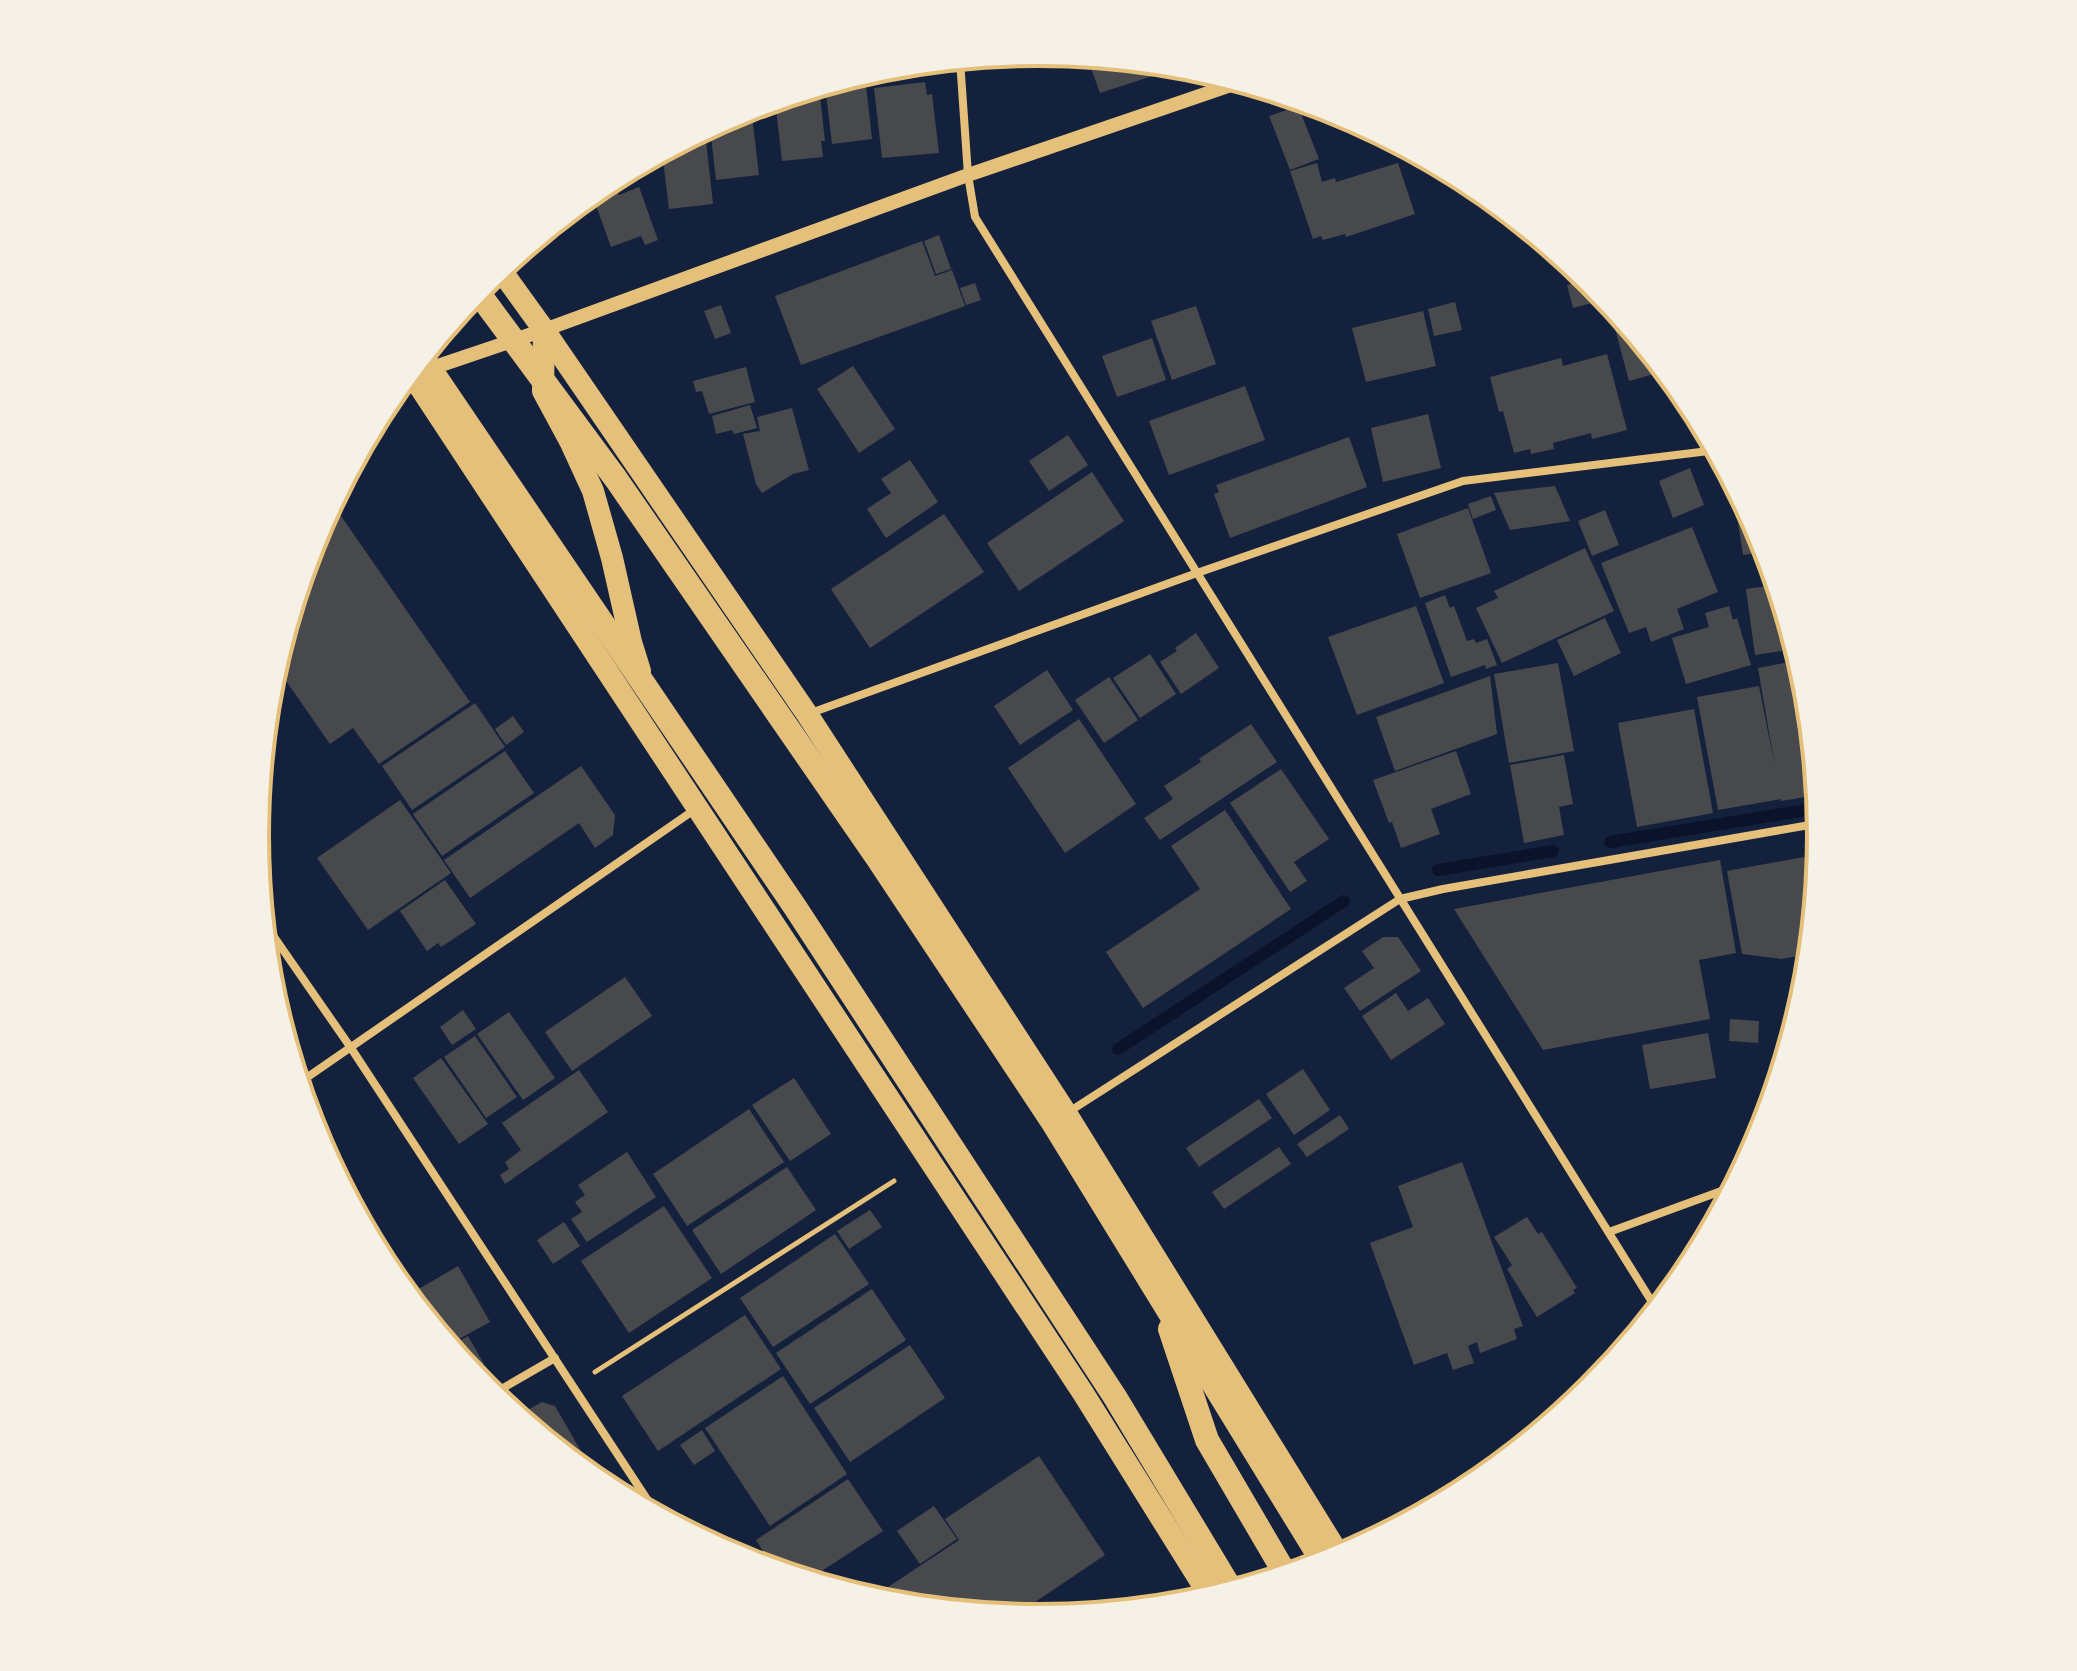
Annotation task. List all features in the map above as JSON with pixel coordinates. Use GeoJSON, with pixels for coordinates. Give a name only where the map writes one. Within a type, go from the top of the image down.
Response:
{"type":"FeatureCollection","features":[{"type":"Feature","properties":{"kind":"highway"},"geometry":{"type":"LineString","coordinates":[[507,279],[807,714],[1066,1113],[1333,1546]]}},
{"type":"Feature","properties":{"kind":"highway"},"geometry":{"type":"LineString","coordinates":[[485,301],[616,479],[878,859],[1052,1121],[1317,1552]]}},
{"type":"Feature","properties":{"kind":"highway"},"geometry":{"type":"LineString","coordinates":[[544,330],[543,391],[593,491],[631,642],[651,706],[698,807]]}},
{"type":"Feature","properties":{"kind":"highway"},"geometry":{"type":"LineString","coordinates":[[421,377],[812,933],[1115,1397],[1226,1582]]}},
{"type":"Feature","properties":{"kind":"highway"},"geometry":{"type":"LineString","coordinates":[[420,378],[1083,1393],[1204,1587]]}},
{"type":"Feature","properties":{"kind":"highway"},"geometry":{"type":"LineString","coordinates":[[1156,1289],[1207,1440],[1281,1566]]}},
{"type":"Feature","properties":{"kind":"street"},"geometry":{"type":"LineString","coordinates":[[961,71],[968,175],[975,217],[1651,1301]]}},
{"type":"Feature","properties":{"kind":"street"},"geometry":{"type":"LineString","coordinates":[[431,363],[544,330],[968,175],[1222,88]]}},
{"type":"Feature","properties":{"kind":"street"},"geometry":{"type":"LineString","coordinates":[[807,714],[1463,481],[1705,451]]}},
{"type":"Feature","properties":{"kind":"street"},"geometry":{"type":"LineString","coordinates":[[308,1077],[698,807]]}},
{"type":"Feature","properties":{"kind":"street"},"geometry":{"type":"LineString","coordinates":[[1066,1113],[1400,899],[1808,825]]}},
{"type":"Feature","properties":{"kind":"street"},"geometry":{"type":"LineString","coordinates":[[277,941],[351,1048],[645,1497]]}},
{"type":"Feature","properties":{"kind":"street"},"geometry":{"type":"LineString","coordinates":[[1609,1232],[1721,1191]]}},
{"type":"Feature","properties":{"kind":"street"},"geometry":{"type":"LineString","coordinates":[[503,1388],[555,1358]]}},
{"type":"Feature","properties":{"kind":"path"},"geometry":{"type":"LineString","coordinates":[[573,1386],[894,1181]]}},
{"type":"Feature","properties":{"kind":"building"},"geometry":{"type":"Polygon","coordinates":[[[1091,68],[1154,75],[1100,93],[1091,68]]]}},
{"type":"Feature","properties":{"kind":"building"},"geometry":{"type":"Polygon","coordinates":[[[925,82],[927,95],[932,94],[939,153],[882,158],[874,88],[925,82]]]}},
{"type":"Feature","properties":{"kind":"building"},"geometry":{"type":"Polygon","coordinates":[[[866,86],[872,139],[832,144],[826,96],[866,86]]]}},
{"type":"Feature","properties":{"kind":"building"},"geometry":{"type":"Polygon","coordinates":[[[820,98],[825,141],[821,141],[823,157],[782,161],[776,113],[820,98]]]}},
{"type":"Feature","properties":{"kind":"building"},"geometry":{"type":"Polygon","coordinates":[[[1290,109],[1301,113],[1319,159],[1290,170],[1269,116],[1290,109]]]}},
{"type":"Feature","properties":{"kind":"building"},"geometry":{"type":"Polygon","coordinates":[[[753,122],[759,175],[716,180],[711,139],[753,122]]]}},
{"type":"Feature","properties":{"kind":"building"},"geometry":{"type":"Polygon","coordinates":[[[706,141],[713,204],[669,209],[663,164],[706,141]]]}},
{"type":"Feature","properties":{"kind":"building"},"geometry":{"type":"Polygon","coordinates":[[[1317,163],[1322,182],[1335,178],[1336,182],[1398,163],[1415,214],[1346,237],[1345,234],[1323,240],[1321,236],[1313,239],[1290,171],[1317,163]]]}},
{"type":"Feature","properties":{"kind":"building"},"geometry":{"type":"Polygon","coordinates":[[[639,187],[658,240],[645,245],[641,236],[611,247],[596,206],[617,192],[619,195],[639,187]]]}},
{"type":"Feature","properties":{"kind":"building"},"geometry":{"type":"Polygon","coordinates":[[[939,235],[951,269],[936,274],[924,241],[939,235]]]}},
{"type":"Feature","properties":{"kind":"building"},"geometry":{"type":"Polygon","coordinates":[[[922,241],[935,276],[952,270],[965,306],[801,365],[775,296],[922,241]]]}},
{"type":"Feature","properties":{"kind":"building"},"geometry":{"type":"Polygon","coordinates":[[[975,283],[981,300],[966,305],[960,288],[975,283]]]}},
{"type":"Feature","properties":{"kind":"building"},"geometry":{"type":"Polygon","coordinates":[[[1574,283],[1592,303],[1573,308],[1567,285],[1574,283]]]}},
{"type":"Feature","properties":{"kind":"building"},"geometry":{"type":"Polygon","coordinates":[[[1455,302],[1462,330],[1434,336],[1428,309],[1455,302]]]}},
{"type":"Feature","properties":{"kind":"building"},"geometry":{"type":"Polygon","coordinates":[[[721,305],[731,333],[715,339],[704,311],[721,305]]]}},
{"type":"Feature","properties":{"kind":"building"},"geometry":{"type":"Polygon","coordinates":[[[1196,306],[1216,364],[1172,380],[1151,321],[1196,306]]]}},
{"type":"Feature","properties":{"kind":"building"},"geometry":{"type":"Polygon","coordinates":[[[1423,311],[1436,366],[1366,382],[1352,328],[1423,311]]]}},
{"type":"Feature","properties":{"kind":"building"},"geometry":{"type":"Polygon","coordinates":[[[1614,325],[1654,374],[1629,381],[1614,325]]]}},
{"type":"Feature","properties":{"kind":"building"},"geometry":{"type":"Polygon","coordinates":[[[1152,338],[1166,380],[1117,397],[1102,356],[1152,338]]]}},
{"type":"Feature","properties":{"kind":"building"},"geometry":{"type":"Polygon","coordinates":[[[1607,354],[1627,430],[1592,439],[1591,433],[1553,443],[1554,449],[1531,454],[1530,449],[1514,453],[1490,377],[1561,358],[1563,366],[1607,354]]]}},
{"type":"Feature","properties":{"kind":"building"},"geometry":{"type":"Polygon","coordinates":[[[853,366],[895,429],[859,453],[817,389],[853,366]]]}},
{"type":"Feature","properties":{"kind":"building"},"geometry":{"type":"Polygon","coordinates":[[[746,367],[755,402],[709,414],[702,391],[696,392],[693,381],[746,367]]]}},
{"type":"Feature","properties":{"kind":"building"},"geometry":{"type":"Polygon","coordinates":[[[1245,386],[1265,440],[1169,475],[1149,421],[1245,386]]]}},
{"type":"Feature","properties":{"kind":"building"},"geometry":{"type":"Polygon","coordinates":[[[750,405],[757,428],[734,434],[732,430],[716,434],[712,416],[750,405]]]}},
{"type":"Feature","properties":{"kind":"building"},"geometry":{"type":"Polygon","coordinates":[[[792,408],[809,470],[793,474],[762,493],[756,484],[743,434],[760,431],[757,417],[792,408]]]}},
{"type":"Feature","properties":{"kind":"building"},"geometry":{"type":"Polygon","coordinates":[[[1428,414],[1441,468],[1383,482],[1371,428],[1428,414]]]}},
{"type":"Feature","properties":{"kind":"building"},"geometry":{"type":"Polygon","coordinates":[[[1068,435],[1088,465],[1049,491],[1029,461],[1068,435]]]}},
{"type":"Feature","properties":{"kind":"building"},"geometry":{"type":"Polygon","coordinates":[[[1349,437],[1367,487],[1230,538],[1214,494],[1219,492],[1216,485],[1349,437]]]}},
{"type":"Feature","properties":{"kind":"building"},"geometry":{"type":"Polygon","coordinates":[[[910,460],[938,502],[886,538],[867,509],[891,493],[881,479],[910,460]]]}},
{"type":"Feature","properties":{"kind":"building"},"geometry":{"type":"Polygon","coordinates":[[[1690,468],[1704,505],[1673,518],[1659,481],[1690,468]]]}},
{"type":"Feature","properties":{"kind":"building"},"geometry":{"type":"Polygon","coordinates":[[[1092,472],[1124,521],[1019,591],[987,543],[1092,472]]]}},
{"type":"Feature","properties":{"kind":"building"},"geometry":{"type":"Polygon","coordinates":[[[1555,486],[1570,521],[1510,530],[1494,493],[1555,486]]]}},
{"type":"Feature","properties":{"kind":"building"},"geometry":{"type":"Polygon","coordinates":[[[1491,496],[1496,510],[1473,519],[1468,504],[1491,496]]]}},
{"type":"Feature","properties":{"kind":"building"},"geometry":{"type":"Polygon","coordinates":[[[1468,508],[1491,573],[1420,598],[1397,534],[1468,508]]]}},
{"type":"Feature","properties":{"kind":"building"},"geometry":{"type":"Polygon","coordinates":[[[1605,510],[1619,545],[1592,556],[1578,521],[1605,510]]]}},
{"type":"Feature","properties":{"kind":"building"},"geometry":{"type":"Polygon","coordinates":[[[1736,512],[1754,553],[1743,555],[1736,512]]]}},
{"type":"Feature","properties":{"kind":"building"},"geometry":{"type":"Polygon","coordinates":[[[340,514],[470,702],[379,764],[353,728],[330,744],[285,680],[310,588],[340,514]]]}},
{"type":"Feature","properties":{"kind":"building"},"geometry":{"type":"Polygon","coordinates":[[[944,514],[984,572],[870,648],[831,589],[944,514]]]}},
{"type":"Feature","properties":{"kind":"building"},"geometry":{"type":"Polygon","coordinates":[[[1692,527],[1718,592],[1677,609],[1684,629],[1651,642],[1646,627],[1629,633],[1601,563],[1692,527]]]}},
{"type":"Feature","properties":{"kind":"building"},"geometry":{"type":"Polygon","coordinates":[[[1585,548],[1614,611],[1502,663],[1476,608],[1498,598],[1494,591],[1585,548]]]}},
{"type":"Feature","properties":{"kind":"building"},"geometry":{"type":"Polygon","coordinates":[[[1766,586],[1782,636],[1782,651],[1755,655],[1746,589],[1766,586]]]}},
{"type":"Feature","properties":{"kind":"building"},"geometry":{"type":"Polygon","coordinates":[[[1445,595],[1450,608],[1454,606],[1467,641],[1474,639],[1476,643],[1487,639],[1497,665],[1486,669],[1485,665],[1451,677],[1425,603],[1445,595]]]}},
{"type":"Feature","properties":{"kind":"building"},"geometry":{"type":"Polygon","coordinates":[[[1416,606],[1444,683],[1357,715],[1328,637],[1416,606]]]}},
{"type":"Feature","properties":{"kind":"building"},"geometry":{"type":"Polygon","coordinates":[[[1729,606],[1733,620],[1737,618],[1751,665],[1686,684],[1672,638],[1709,627],[1705,613],[1729,606]]]}},
{"type":"Feature","properties":{"kind":"building"},"geometry":{"type":"Polygon","coordinates":[[[1605,618],[1621,653],[1574,676],[1557,640],[1605,618]]]}},
{"type":"Feature","properties":{"kind":"building"},"geometry":{"type":"Polygon","coordinates":[[[1196,633],[1219,668],[1181,694],[1160,662],[1196,633]]]}},
{"type":"Feature","properties":{"kind":"building"},"geometry":{"type":"Polygon","coordinates":[[[1150,654],[1176,694],[1140,718],[1113,678],[1150,654]]]}},
{"type":"Feature","properties":{"kind":"building"},"geometry":{"type":"Polygon","coordinates":[[[1788,662],[1801,735],[1806,797],[1718,810],[1697,697],[1759,686],[1775,767],[1758,668],[1788,662]]]}},
{"type":"Feature","properties":{"kind":"building"},"geometry":{"type":"Polygon","coordinates":[[[1558,663],[1574,751],[1509,763],[1494,674],[1558,663]]]}},
{"type":"Feature","properties":{"kind":"building"},"geometry":{"type":"Polygon","coordinates":[[[1047,670],[1073,710],[1020,745],[994,706],[1047,670]]]}},
{"type":"Feature","properties":{"kind":"building"},"geometry":{"type":"Polygon","coordinates":[[[1490,676],[1497,734],[1395,771],[1376,717],[1490,676]]]}},
{"type":"Feature","properties":{"kind":"building"},"geometry":{"type":"Polygon","coordinates":[[[1109,677],[1138,720],[1104,743],[1075,700],[1109,677]]]}},
{"type":"Feature","properties":{"kind":"building"},"geometry":{"type":"Polygon","coordinates":[[[475,703],[505,747],[412,810],[382,766],[475,703]]]}},
{"type":"Feature","properties":{"kind":"building"},"geometry":{"type":"Polygon","coordinates":[[[1694,709],[1713,813],[1637,827],[1618,723],[1694,709]]]}},
{"type":"Feature","properties":{"kind":"building"},"geometry":{"type":"Polygon","coordinates":[[[513,716],[524,732],[506,745],[495,729],[513,716]]]}},
{"type":"Feature","properties":{"kind":"building"},"geometry":{"type":"Polygon","coordinates":[[[1079,719],[1136,804],[1065,853],[1008,768],[1079,719]]]}},
{"type":"Feature","properties":{"kind":"building"},"geometry":{"type":"Polygon","coordinates":[[[1251,724],[1277,762],[1160,840],[1144,818],[1173,799],[1164,786],[1251,724]]]}},
{"type":"Feature","properties":{"kind":"building"},"geometry":{"type":"Polygon","coordinates":[[[505,751],[534,793],[442,856],[413,814],[505,751]]]}},
{"type":"Feature","properties":{"kind":"building"},"geometry":{"type":"Polygon","coordinates":[[[1456,751],[1471,794],[1431,809],[1440,834],[1401,848],[1373,780],[1456,751]]]}},
{"type":"Feature","properties":{"kind":"building"},"geometry":{"type":"Polygon","coordinates":[[[1564,755],[1573,804],[1559,807],[1564,835],[1524,843],[1510,765],[1564,755]]]}},
{"type":"Feature","properties":{"kind":"building"},"geometry":{"type":"Polygon","coordinates":[[[581,766],[615,815],[613,835],[595,848],[579,823],[470,898],[444,860],[581,766]]]}},
{"type":"Feature","properties":{"kind":"building"},"geometry":{"type":"Polygon","coordinates":[[[1281,769],[1329,839],[1294,862],[1307,881],[1290,892],[1230,803],[1281,769]]]}},
{"type":"Feature","properties":{"kind":"building"},"geometry":{"type":"Polygon","coordinates":[[[400,800],[451,873],[368,930],[317,858],[400,800]]]}},
{"type":"Feature","properties":{"kind":"building"},"geometry":{"type":"Polygon","coordinates":[[[1225,810],[1291,909],[1143,1008],[1106,952],[1200,889],[1171,846],[1225,810]]]}},
{"type":"Feature","properties":{"kind":"building"},"geometry":{"type":"Polygon","coordinates":[[[1807,856],[1798,956],[1781,959],[1742,954],[1727,871],[1807,856]]]}},
{"type":"Feature","properties":{"kind":"building"},"geometry":{"type":"Polygon","coordinates":[[[1720,860],[1736,953],[1699,960],[1710,1019],[1543,1050],[1454,909],[1720,860]]]}},
{"type":"Feature","properties":{"kind":"building"},"geometry":{"type":"Polygon","coordinates":[[[445,880],[476,924],[441,947],[438,943],[427,951],[400,911],[445,880]]]}},
{"type":"Feature","properties":{"kind":"building"},"geometry":{"type":"Polygon","coordinates":[[[1383,937],[1398,937],[1421,971],[1360,1011],[1344,988],[1374,968],[1362,951],[1383,937]]]}},
{"type":"Feature","properties":{"kind":"building"},"geometry":{"type":"Polygon","coordinates":[[[625,977],[652,1016],[572,1071],[545,1032],[625,977]]]}},
{"type":"Feature","properties":{"kind":"building"},"geometry":{"type":"Polygon","coordinates":[[[1396,993],[1408,1011],[1428,998],[1445,1024],[1391,1060],[1362,1016],[1396,993]]]}},
{"type":"Feature","properties":{"kind":"building"},"geometry":{"type":"Polygon","coordinates":[[[463,1010],[476,1029],[452,1045],[440,1027],[463,1010]]]}},
{"type":"Feature","properties":{"kind":"building"},"geometry":{"type":"Polygon","coordinates":[[[509,1012],[555,1078],[523,1100],[477,1034],[509,1012]]]}},
{"type":"Feature","properties":{"kind":"building"},"geometry":{"type":"Polygon","coordinates":[[[1730,1019],[1759,1021],[1758,1043],[1729,1041],[1730,1019]]]}},
{"type":"Feature","properties":{"kind":"building"},"geometry":{"type":"Polygon","coordinates":[[[1708,1033],[1716,1078],[1650,1089],[1642,1045],[1708,1033]]]}},
{"type":"Feature","properties":{"kind":"building"},"geometry":{"type":"Polygon","coordinates":[[[475,1036],[517,1097],[486,1118],[444,1057],[475,1036]]]}},
{"type":"Feature","properties":{"kind":"building"},"geometry":{"type":"Polygon","coordinates":[[[441,1058],[488,1124],[459,1144],[413,1078],[441,1058]]]}},
{"type":"Feature","properties":{"kind":"building"},"geometry":{"type":"Polygon","coordinates":[[[1303,1069],[1330,1110],[1294,1135],[1266,1094],[1303,1069]]]}},
{"type":"Feature","properties":{"kind":"building"},"geometry":{"type":"Polygon","coordinates":[[[579,1070],[608,1112],[505,1184],[500,1175],[509,1169],[505,1162],[521,1150],[502,1123],[579,1070]]]}},
{"type":"Feature","properties":{"kind":"building"},"geometry":{"type":"Polygon","coordinates":[[[794,1078],[831,1134],[790,1161],[752,1105],[794,1078]]]}},
{"type":"Feature","properties":{"kind":"building"},"geometry":{"type":"Polygon","coordinates":[[[1259,1099],[1272,1118],[1199,1167],[1186,1148],[1259,1099]]]}},
{"type":"Feature","properties":{"kind":"building"},"geometry":{"type":"Polygon","coordinates":[[[749,1109],[784,1162],[687,1226],[653,1174],[749,1109]]]}},
{"type":"Feature","properties":{"kind":"building"},"geometry":{"type":"Polygon","coordinates":[[[1340,1115],[1349,1129],[1307,1157],[1297,1144],[1340,1115]]]}},
{"type":"Feature","properties":{"kind":"building"},"geometry":{"type":"Polygon","coordinates":[[[1279,1147],[1291,1164],[1224,1209],[1212,1192],[1279,1147]]]}},
{"type":"Feature","properties":{"kind":"building"},"geometry":{"type":"Polygon","coordinates":[[[627,1152],[656,1197],[587,1242],[571,1219],[582,1212],[575,1202],[585,1195],[578,1185],[627,1152]]]}},
{"type":"Feature","properties":{"kind":"building"},"geometry":{"type":"Polygon","coordinates":[[[1462,1162],[1523,1326],[1514,1329],[1517,1339],[1480,1353],[1477,1342],[1468,1346],[1474,1363],[1453,1370],[1447,1353],[1414,1365],[1370,1243],[1413,1227],[1398,1186],[1462,1162]]]}},
{"type":"Feature","properties":{"kind":"building"},"geometry":{"type":"Polygon","coordinates":[[[787,1167],[816,1210],[721,1274],[692,1230],[787,1167]]]}},
{"type":"Feature","properties":{"kind":"building"},"geometry":{"type":"Polygon","coordinates":[[[664,1206],[712,1278],[629,1333],[581,1261],[664,1206]]]}},
{"type":"Feature","properties":{"kind":"building"},"geometry":{"type":"Polygon","coordinates":[[[870,1210],[882,1227],[849,1249],[837,1231],[870,1210]]]}},
{"type":"Feature","properties":{"kind":"building"},"geometry":{"type":"Polygon","coordinates":[[[1527,1217],[1538,1234],[1542,1232],[1577,1288],[1573,1290],[1575,1293],[1537,1317],[1507,1269],[1512,1265],[1494,1237],[1527,1217]]]}},
{"type":"Feature","properties":{"kind":"building"},"geometry":{"type":"Polygon","coordinates":[[[564,1222],[580,1246],[553,1264],[537,1240],[564,1222]]]}},
{"type":"Feature","properties":{"kind":"building"},"geometry":{"type":"Polygon","coordinates":[[[835,1234],[869,1284],[773,1347],[740,1298],[835,1234]]]}},
{"type":"Feature","properties":{"kind":"building"},"geometry":{"type":"Polygon","coordinates":[[[458,1266],[490,1322],[457,1340],[418,1290],[458,1266]]]}},
{"type":"Feature","properties":{"kind":"building"},"geometry":{"type":"Polygon","coordinates":[[[872,1289],[906,1340],[810,1404],[776,1353],[872,1289]]]}},
{"type":"Feature","properties":{"kind":"building"},"geometry":{"type":"Polygon","coordinates":[[[745,1315],[781,1369],[658,1451],[622,1396],[745,1315]]]}},
{"type":"Feature","properties":{"kind":"building"},"geometry":{"type":"Polygon","coordinates":[[[468,1336],[484,1364],[481,1366],[459,1341],[468,1336]]]}},
{"type":"Feature","properties":{"kind":"building"},"geometry":{"type":"Polygon","coordinates":[[[910,1345],[945,1398],[850,1462],[814,1408],[910,1345]]]}},
{"type":"Feature","properties":{"kind":"building"},"geometry":{"type":"Polygon","coordinates":[[[783,1376],[847,1474],[770,1526],[705,1428],[783,1376]]]}},
{"type":"Feature","properties":{"kind":"building"},"geometry":{"type":"Polygon","coordinates":[[[542,1402],[555,1406],[584,1456],[570,1446],[527,1410],[542,1402]]]}},
{"type":"Feature","properties":{"kind":"building"},"geometry":{"type":"Polygon","coordinates":[[[702,1430],[715,1451],[694,1465],[680,1445],[702,1430]]]}},
{"type":"Feature","properties":{"kind":"building"},"geometry":{"type":"Polygon","coordinates":[[[1039,1456],[1105,1555],[1031,1605],[938,1598],[885,1589],[959,1540],[945,1519],[1039,1456]]]}},
{"type":"Feature","properties":{"kind":"building"},"geometry":{"type":"Polygon","coordinates":[[[848,1479],[883,1531],[819,1573],[765,1554],[756,1540],[848,1479]]]}},
{"type":"Feature","properties":{"kind":"building"},"geometry":{"type":"Polygon","coordinates":[[[934,1506],[957,1539],[920,1564],[897,1531],[934,1506]]]}},
{"type":"Feature","properties":{"kind":"waterway"},"geometry":{"type":"LineString","coordinates":[[1610,842],[1807,810]]}},
{"type":"Feature","properties":{"kind":"waterway"},"geometry":{"type":"LineString","coordinates":[[1438,870],[1553,851]]}},
{"type":"Feature","properties":{"kind":"waterway"},"geometry":{"type":"LineString","coordinates":[[1118,1049],[1344,901]]}}]}
